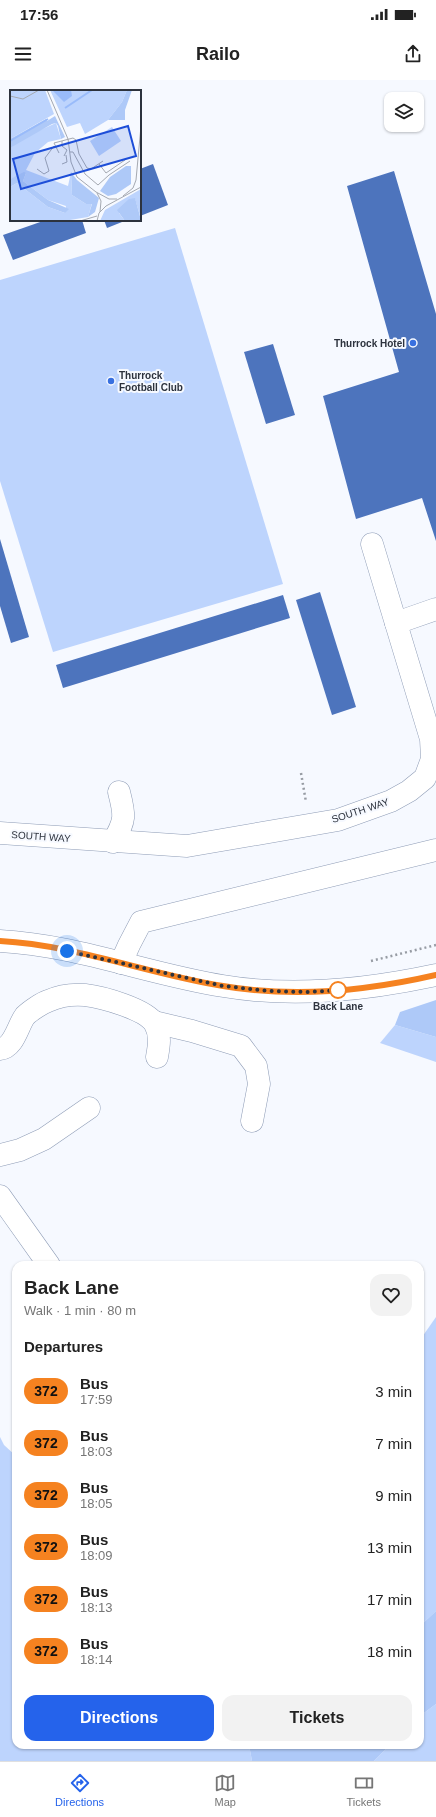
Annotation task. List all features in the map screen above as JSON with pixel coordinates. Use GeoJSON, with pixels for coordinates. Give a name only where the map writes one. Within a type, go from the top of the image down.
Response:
{"type":"FeatureCollection","features":[{"type":"Feature","properties":{"kind":"street","name":"SOUTH WAY"},"geometry":{"type":"LineString","coordinates":[[0,834],[187,846],[338,820],[391,801],[409,791],[425,778],[432,759],[430,739],[372,544]]}},
{"type":"Feature","properties":{"kind":"street"},"geometry":{"type":"LineString","coordinates":[[396,623],[436,609]]}},
{"type":"Feature","properties":{"kind":"street"},"geometry":{"type":"LineString","coordinates":[[113,842],[122,826],[124,812],[119,792]]}},
{"type":"Feature","properties":{"kind":"street"},"geometry":{"type":"LineString","coordinates":[[121,963],[141,922],[436,850]]}},
{"type":"Feature","properties":{"kind":"street"},"geometry":{"type":"LineString","coordinates":[[0,942],[16,942],[54,948],[216,985],[257,990],[306,992],[343,990],[390,985],[436,975]]}},
{"type":"Feature","properties":{"kind":"street"},"geometry":{"type":"LineString","coordinates":[[0,1049],[4,1048],[10,1043],[26,1015],[48,1001],[70,995],[84,995],[118,1004],[139,1011],[154,1022],[192,1031],[241,1046],[256,1066],[259,1084],[252,1121]]}},
{"type":"Feature","properties":{"kind":"street"},"geometry":{"type":"LineString","coordinates":[[154,1022],[158,1032],[157,1057]]}},
{"type":"Feature","properties":{"kind":"street"},"geometry":{"type":"LineString","coordinates":[[0,1155],[20,1150],[44,1139],[89,1108]]}},
{"type":"Feature","properties":{"kind":"street"},"geometry":{"type":"LineString","coordinates":[[0,1196],[46,1261]]}},
{"type":"Feature","properties":{"kind":"path"},"geometry":{"type":"LineString","coordinates":[[301,773],[310,824]]}},
{"type":"Feature","properties":{"kind":"path"},"geometry":{"type":"LineString","coordinates":[[364,963],[436,945]]}},
{"type":"Feature","properties":{"kind":"shaded area","name":"Thurrock Football Club"},"geometry":{"type":"Polygon","coordinates":[[[175,228],[283,584],[53,652],[0,481],[0,280],[175,228]]]}},
{"type":"Feature","properties":{"kind":"shaded area"},"geometry":{"type":"Polygon","coordinates":[[[436,1000],[436,1037],[395,1025],[400,1012],[436,1000]]]}},
{"type":"Feature","properties":{"kind":"shaded area"},"geometry":{"type":"Polygon","coordinates":[[[395,1025],[436,1037],[436,1062],[380,1043],[395,1025]]]}},
{"type":"Feature","properties":{"kind":"shaded area"},"geometry":{"type":"Polygon","coordinates":[[[436,1317],[436,1611],[424,1622],[424,1334],[436,1317]]]}},
{"type":"Feature","properties":{"kind":"shaded area"},"geometry":{"type":"Polygon","coordinates":[[[0,1437],[4,1445],[12,1452],[12,1749],[250,1749],[252,1761],[0,1761],[0,1437]]]}},
{"type":"Feature","properties":{"kind":"shaded area"},"geometry":{"type":"Polygon","coordinates":[[[436,1611],[436,1704],[424,1713],[424,1622],[436,1611]]]}},
{"type":"Feature","properties":{"kind":"shaded area"},"geometry":{"type":"Polygon","coordinates":[[[436,1704],[436,1761],[374,1761],[386,1749],[424,1749],[424,1713],[436,1704]]]}},
{"type":"Feature","properties":{"kind":"shaded area"},"geometry":{"type":"Polygon","coordinates":[[[250,1749],[386,1749],[374,1761],[252,1761],[250,1749]]]}},
{"type":"Feature","properties":{"kind":"building"},"geometry":{"type":"Polygon","coordinates":[[[153,164],[168,205],[141,216],[141,169],[153,164]]]}},
{"type":"Feature","properties":{"kind":"building","name":"Thurrock Hotel"},"geometry":{"type":"Polygon","coordinates":[[[394,171],[436,314],[436,541],[422,498],[356,519],[323,396],[399,372],[347,186],[394,171]]]}},
{"type":"Feature","properties":{"kind":"building"},"geometry":{"type":"Polygon","coordinates":[[[43,221],[82,221],[86,233],[13,260],[3,235],[43,221]]]}},
{"type":"Feature","properties":{"kind":"building"},"geometry":{"type":"Polygon","coordinates":[[[104,221],[124,221],[107,228],[104,221]]]}},
{"type":"Feature","properties":{"kind":"building"},"geometry":{"type":"Polygon","coordinates":[[[273,344],[295,415],[266,424],[244,352],[273,344]]]}},
{"type":"Feature","properties":{"kind":"building"},"geometry":{"type":"Polygon","coordinates":[[[0,539],[29,637],[11,643],[0,606],[0,539]]]}},
{"type":"Feature","properties":{"kind":"building"},"geometry":{"type":"Polygon","coordinates":[[[320,592],[356,707],[332,715],[296,600],[320,592]]]}},
{"type":"Feature","properties":{"kind":"building"},"geometry":{"type":"Polygon","coordinates":[[[283,595],[290,618],[63,688],[56,665],[283,595]]]}},
{"type":"Feature","properties":{"kind":"bus line","name":"372"},"geometry":{"type":"LineString","coordinates":[[0,941],[54,948],[189,979],[223,986],[257,990],[306,992],[343,990],[390,985],[436,975]]}},
{"type":"Feature","properties":{"kind":"place","name":"Thurrock Hotel"},"geometry":{"type":"Point","coordinates":[413,343]}},
{"type":"Feature","properties":{"kind":"place","name":"Thurrock Football Club"},"geometry":{"type":"Point","coordinates":[111,381]}},
{"type":"Feature","properties":{"kind":"place","name":"Back Lane"},"geometry":{"type":"Point","coordinates":[338,990]}},
{"type":"Feature","properties":{"kind":"route"},"geometry":{"type":"LineString","coordinates":[[67,951],[223,986],[270,991],[306,992],[343,990],[338,990]]}}]}
